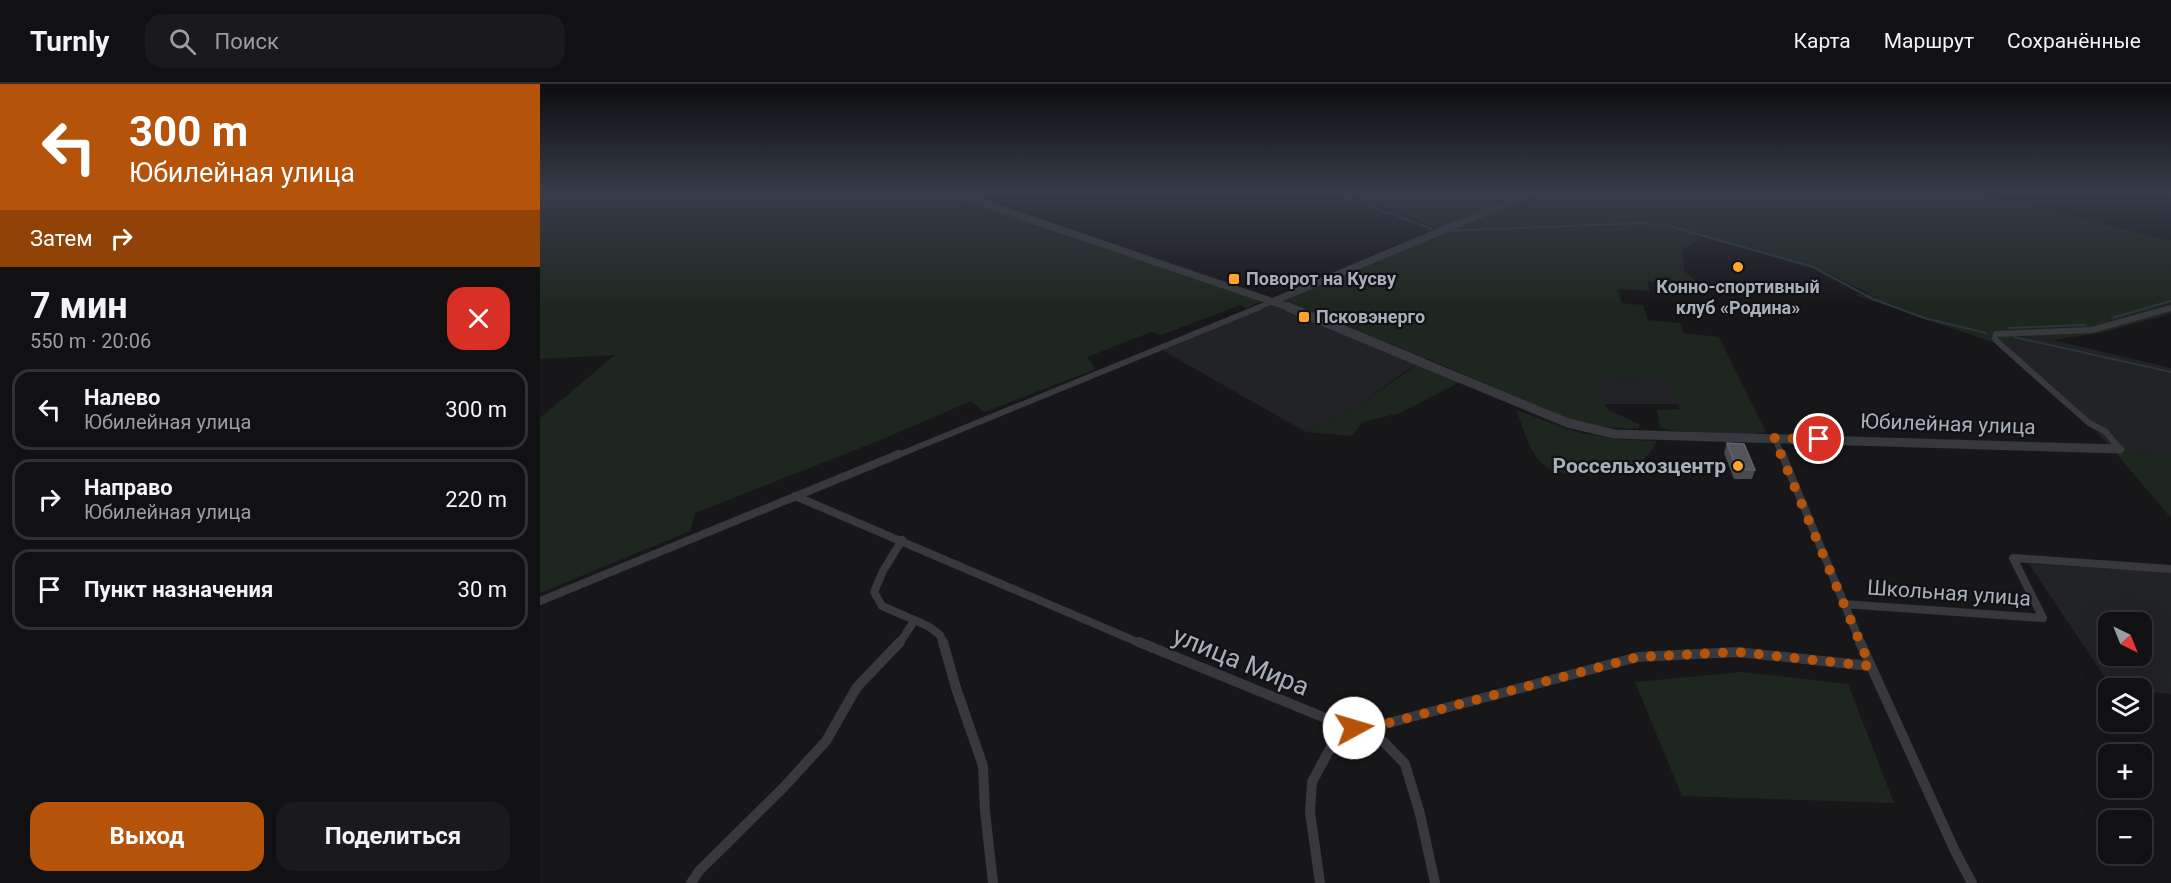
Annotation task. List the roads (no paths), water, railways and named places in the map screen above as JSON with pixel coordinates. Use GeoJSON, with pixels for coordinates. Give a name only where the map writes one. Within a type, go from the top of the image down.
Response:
{"type":"FeatureCollection","features":[{"type":"Feature","properties":{"kind":"street","name":"Юбилейная улица"},"geometry":{"type":"LineString","coordinates":[[1061,229],[1274,301],[1568,423],[1614,434],[2120,448]]}},
{"type":"Feature","properties":{"kind":"street"},"geometry":{"type":"LineString","coordinates":[[540,601],[1445,229]]}},
{"type":"Feature","properties":{"kind":"street"},"geometry":{"type":"LineString","coordinates":[[2120,448],[2105,430],[2089,423],[2001,345],[1995,339],[1996,334],[2092,330],[2171,308]]}},
{"type":"Feature","properties":{"kind":"street"},"geometry":{"type":"LineString","coordinates":[[1774,438],[1870,666],[1972,883]]}},
{"type":"Feature","properties":{"kind":"street","name":"улица Мира"},"geometry":{"type":"LineString","coordinates":[[795,496],[1190,664],[1354,728],[1381,725],[1638,657],[1737,652],[1870,666]]}},
{"type":"Feature","properties":{"kind":"street"},"geometry":{"type":"LineString","coordinates":[[902,540],[883,571],[874,592],[882,606],[928,626],[940,635],[983,766],[985,811],[993,883]]}},
{"type":"Feature","properties":{"kind":"street","name":"Школьная улица"},"geometry":{"type":"LineString","coordinates":[[1843,604],[2043,618],[2013,558],[2171,569]]}},
{"type":"Feature","properties":{"kind":"street"},"geometry":{"type":"LineString","coordinates":[[691,883],[699,871],[784,788],[826,741],[857,687],[905,637],[914,621]]}},
{"type":"Feature","properties":{"kind":"street"},"geometry":{"type":"LineString","coordinates":[[1320,883],[1310,812],[1312,782],[1338,734],[1354,728],[1384,742],[1405,764],[1420,814],[1435,883]]}},
{"type":"Feature","properties":{"kind":"waterway"},"geometry":{"type":"LineString","coordinates":[[1446,231],[1489,229]]}},
{"type":"Feature","properties":{"kind":"waterway"},"geometry":{"type":"LineString","coordinates":[[1681,229],[1813,267],[1873,299],[1924,318],[1986,333]]}},
{"type":"Feature","properties":{"kind":"waterway"},"geometry":{"type":"LineString","coordinates":[[2112,318],[2171,301]]}},
{"type":"Feature","properties":{"kind":"waterway"},"geometry":{"type":"LineString","coordinates":[[2008,328],[2086,325]]}},
{"type":"Feature","properties":{"kind":"waterway"},"geometry":{"type":"LineString","coordinates":[[2014,337],[2171,372]]}},
{"type":"Feature","properties":{"kind":"place","name":"Конно-спортивный клуб «Родина»"},"geometry":{"type":"Point","coordinates":[1738,267]}},
{"type":"Feature","properties":{"kind":"place","name":"Поворот на Кусву"},"geometry":{"type":"Point","coordinates":[1234,279]}},
{"type":"Feature","properties":{"kind":"place","name":"Псковэнерго"},"geometry":{"type":"Point","coordinates":[1304,317]}},
{"type":"Feature","properties":{"kind":"place","name":"Россельхозцентр"},"geometry":{"type":"Point","coordinates":[1738,466]}}]}
